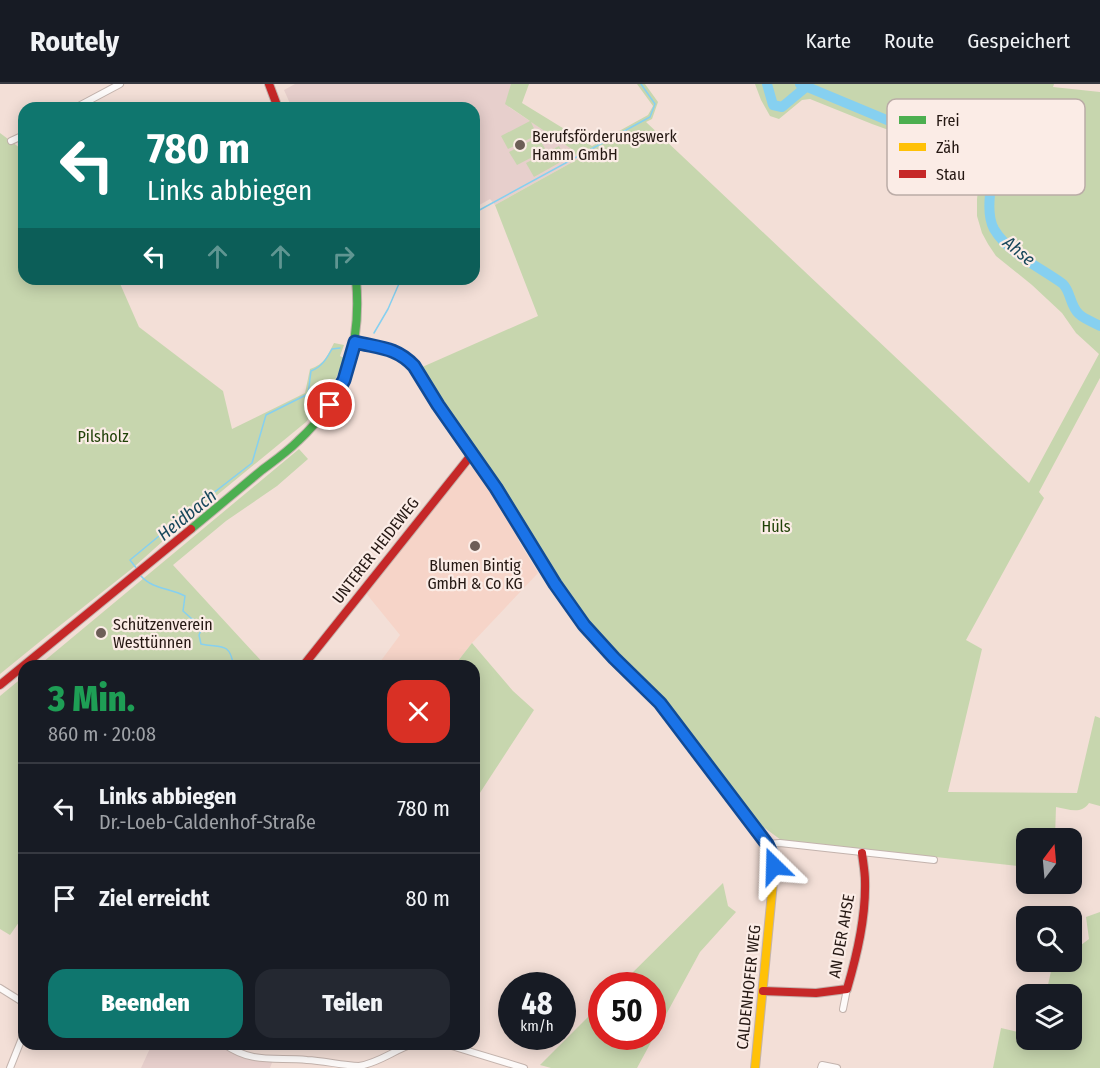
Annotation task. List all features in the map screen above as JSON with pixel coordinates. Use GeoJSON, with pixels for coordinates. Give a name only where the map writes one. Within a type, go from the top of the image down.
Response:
{"type":"FeatureCollection","features":[{"type":"Feature","properties":{"kind":"main road"},"geometry":{"type":"LineString","coordinates":[[269,84],[276,102]]}},
{"type":"Feature","properties":{"kind":"main road"},"geometry":{"type":"LineString","coordinates":[[35,660],[140,570],[298,441],[315,424],[330,405],[344,380],[355,342],[358,314],[357,285]]}},
{"type":"Feature","properties":{"kind":"main road","name":"CALDENHOFER WEG"},"geometry":{"type":"LineString","coordinates":[[355,342],[396,351],[414,366],[584,625],[660,703],[767,844],[774,866],[755,1068]]}},
{"type":"Feature","properties":{"kind":"main road","name":"UNTERER HEIDEWEG"},"geometry":{"type":"LineString","coordinates":[[308,660],[472,454]]}},
{"type":"Feature","properties":{"kind":"main road"},"geometry":{"type":"LineString","coordinates":[[0,685],[18,672]]}},
{"type":"Feature","properties":{"kind":"main road","name":"AN DER AHSE"},"geometry":{"type":"LineString","coordinates":[[763,991],[808,994],[847,988],[854,968],[862,918],[865,882],[862,853]]}},
{"type":"Feature","properties":{"kind":"street"},"geometry":{"type":"LineString","coordinates":[[86,102],[120,84]]}},
{"type":"Feature","properties":{"kind":"street"},"geometry":{"type":"LineString","coordinates":[[11,141],[18,138]]}},
{"type":"Feature","properties":{"kind":"street"},"geometry":{"type":"LineString","coordinates":[[767,844],[780,843],[934,860]]}},
{"type":"Feature","properties":{"kind":"street"},"geometry":{"type":"LineString","coordinates":[[0,988],[18,999]]}},
{"type":"Feature","properties":{"kind":"street","name":"AN DER AHSE"},"geometry":{"type":"LineString","coordinates":[[843,1009],[847,988]]}},
{"type":"Feature","properties":{"kind":"street"},"geometry":{"type":"LineString","coordinates":[[10,1068],[18,1048]]}},
{"type":"Feature","properties":{"kind":"street"},"geometry":{"type":"LineString","coordinates":[[234,1050],[259,1059],[308,1060],[359,1066],[381,1060],[401,1050]]}},
{"type":"Feature","properties":{"kind":"street"},"geometry":{"type":"LineString","coordinates":[[465,1050],[524,1068]]}},
{"type":"Feature","properties":{"kind":"street"},"geometry":{"type":"LineString","coordinates":[[821,1068],[822,1065],[837,1068]]}},
{"type":"Feature","properties":{"kind":"shaded area","name":"Berufsförderungswerk Hamm GmbH"},"geometry":{"type":"Polygon","coordinates":[[[295,84],[517,84],[509,107],[573,150],[578,159],[495,205],[490,199],[480,205],[480,102],[289,102],[284,90],[295,84]]]}},
{"type":"Feature","properties":{"kind":"shaded area"},"geometry":{"type":"Polygon","coordinates":[[[470,466],[474,468],[499,502],[538,573],[459,660],[381,660],[400,635],[365,592],[465,468],[470,466]]]}},
{"type":"Feature","properties":{"kind":"shaded area"},"geometry":{"type":"Polygon","coordinates":[[[149,1050],[230,1050],[239,1056],[273,1060],[270,1068],[141,1068],[149,1050]]]}},
{"type":"Feature","properties":{"kind":"green space","name":"Hüls"},"geometry":{"type":"Polygon","coordinates":[[[511,84],[529,84],[522,103],[592,146],[648,115],[653,106],[637,84],[645,84],[658,102],[652,119],[646,122],[1029,483],[1099,354],[1076,333],[1062,313],[996,256],[982,233],[977,216],[977,195],[1085,195],[1085,99],[887,99],[887,129],[810,99],[802,100],[779,119],[770,116],[755,84],[1054,84],[1053,87],[1100,92],[1100,378],[1039,492],[1044,498],[966,640],[982,649],[948,792],[1077,793],[1095,716],[1100,718],[1100,806],[1089,803],[1078,810],[1056,807],[1055,828],[1016,828],[1016,866],[781,840],[755,821],[676,718],[587,623],[558,584],[476,450],[420,368],[538,316],[495,205],[578,159],[573,150],[531,122],[537,135],[508,149],[501,136],[530,121],[505,104],[511,84]]]}},
{"type":"Feature","properties":{"kind":"green space","name":"Pilsholz"},"geometry":{"type":"Polygon","coordinates":[[[0,133],[18,146],[18,285],[121,285],[139,327],[223,391],[232,429],[305,393],[310,369],[322,362],[334,343],[344,345],[340,356],[344,358],[328,392],[306,422],[183,523],[134,567],[0,674],[0,133]]]}},
{"type":"Feature","properties":{"kind":"green space"},"geometry":{"type":"Polygon","coordinates":[[[538,137],[546,150],[517,165],[509,152],[538,137]]]}},
{"type":"Feature","properties":{"kind":"green space"},"geometry":{"type":"Polygon","coordinates":[[[559,146],[566,159],[534,177],[526,163],[559,146]]]}},
{"type":"Feature","properties":{"kind":"green space"},"geometry":{"type":"Polygon","coordinates":[[[299,449],[308,459],[277,486],[226,521],[173,565],[260,660],[45,660],[299,449]]]}},
{"type":"Feature","properties":{"kind":"green space"},"geometry":{"type":"Polygon","coordinates":[[[472,643],[513,691],[534,710],[480,793],[480,660],[459,660],[472,643]]]}},
{"type":"Feature","properties":{"kind":"green space"},"geometry":{"type":"Polygon","coordinates":[[[18,681],[18,924],[10,935],[0,929],[0,696],[18,681]]]}},
{"type":"Feature","properties":{"kind":"green space"},"geometry":{"type":"Polygon","coordinates":[[[723,883],[728,906],[736,912],[700,952],[666,1015],[666,972],[633,972],[723,883]]]}},
{"type":"Feature","properties":{"kind":"green space"},"geometry":{"type":"Polygon","coordinates":[[[1100,912],[1100,1068],[993,1068],[1001,1028],[1016,1032],[1016,1050],[1082,1050],[1082,984],[1048,984],[1051,972],[1082,972],[1082,944],[1089,939],[1086,917],[1100,912]]]}},
{"type":"Feature","properties":{"kind":"green space"},"geometry":{"type":"Polygon","coordinates":[[[588,1017],[588,1050],[647,1050],[637,1068],[551,1068],[540,1065],[555,1050],[576,1050],[576,1029],[588,1017]]]}},
{"type":"Feature","properties":{"kind":"waterway","name":"Heidbach"},"geometry":{"type":"LineString","coordinates":[[480,210],[650,117],[655,104],[641,84]]}},
{"type":"Feature","properties":{"kind":"waterway","name":"Ahse"},"geometry":{"type":"LineString","coordinates":[[767,84],[773,105],[782,107],[806,87]]}},
{"type":"Feature","properties":{"kind":"waterway","name":"Ahse"},"geometry":{"type":"LineString","coordinates":[[800,84],[887,120]]}},
{"type":"Feature","properties":{"kind":"waterway","name":"Ahse"},"geometry":{"type":"LineString","coordinates":[[990,195],[990,215],[994,229],[1000,238],[1016,253],[1063,284],[1076,311],[1100,326]]}},
{"type":"Feature","properties":{"kind":"waterway","name":"Heidbach"},"geometry":{"type":"LineString","coordinates":[[374,333],[398,285]]}},
{"type":"Feature","properties":{"kind":"waterway","name":"Heidbach"},"geometry":{"type":"LineString","coordinates":[[137,569],[130,560],[252,463],[266,415],[308,394],[311,371],[321,365],[332,349],[340,348]]}},
{"type":"Feature","properties":{"kind":"waterway","name":"Heidbach"},"geometry":{"type":"LineString","coordinates":[[141,576],[156,586],[185,596],[183,611],[198,621],[202,628],[199,635],[201,644],[227,649],[232,660]]}},
{"type":"Feature","properties":{"kind":"traffic: fast"},"geometry":{"type":"LineString","coordinates":[[191,529],[294,445],[315,424],[328,406],[339,387],[353,347],[356,325],[356,285]]}},
{"type":"Feature","properties":{"kind":"traffic: fast"},"geometry":{"type":"LineString","coordinates":[[355,342],[396,351],[414,366],[438,405],[496,488],[555,584],[584,625],[608,651]]}},
{"type":"Feature","properties":{"kind":"traffic: slow"},"geometry":{"type":"LineString","coordinates":[[755,1068],[774,872]]}},
{"type":"Feature","properties":{"kind":"traffic: jam"},"geometry":{"type":"LineString","coordinates":[[269,84],[276,102]]}},
{"type":"Feature","properties":{"kind":"traffic: jam"},"geometry":{"type":"LineString","coordinates":[[308,660],[472,454]]}},
{"type":"Feature","properties":{"kind":"traffic: jam"},"geometry":{"type":"LineString","coordinates":[[31,660],[191,529]]}},
{"type":"Feature","properties":{"kind":"traffic: jam"},"geometry":{"type":"LineString","coordinates":[[608,651],[660,703],[770,849],[774,872]]}},
{"type":"Feature","properties":{"kind":"traffic: jam"},"geometry":{"type":"LineString","coordinates":[[0,685],[18,670]]}},
{"type":"Feature","properties":{"kind":"traffic: jam"},"geometry":{"type":"LineString","coordinates":[[763,991],[816,993],[847,989],[864,909],[865,878],[862,853]]}},
{"type":"Feature","properties":{"kind":"place","name":"Berufsförderungswerk Hamm GmbH"},"geometry":{"type":"Point","coordinates":[520,145]}},
{"type":"Feature","properties":{"kind":"place","name":"Blumen Bintig GmbH & Co KG"},"geometry":{"type":"Point","coordinates":[475,546]}},
{"type":"Feature","properties":{"kind":"place","name":"Schützenverein Westtünnen"},"geometry":{"type":"Point","coordinates":[101,633]}},
{"type":"Feature","properties":{"kind":"route"},"geometry":{"type":"LineString","coordinates":[[330,405],[344,380],[355,342],[396,351],[414,366],[438,405],[496,488],[571,607],[598,641],[660,703],[767,844],[774,866]]}}]}
